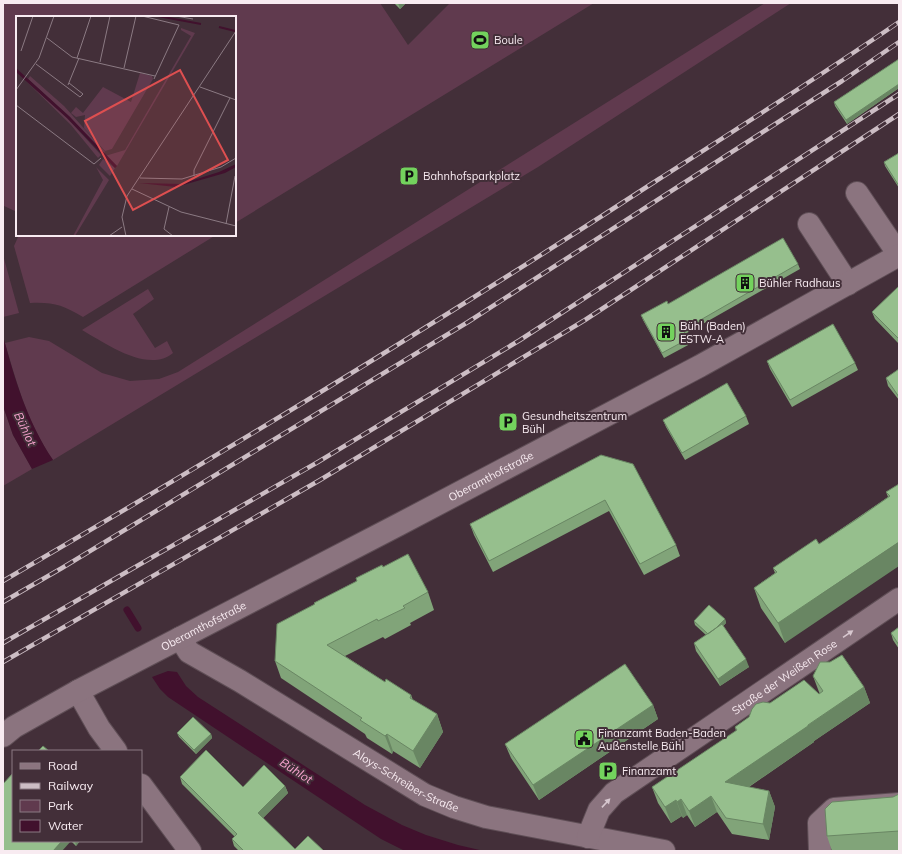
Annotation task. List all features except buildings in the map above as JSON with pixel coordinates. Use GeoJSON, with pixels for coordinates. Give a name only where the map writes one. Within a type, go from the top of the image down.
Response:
{"type":"FeatureCollection","features":[{"type":"Feature","properties":{"kind":"street"},"geometry":{"type":"LineString","coordinates":[[857,192],[899,255]]}},
{"type":"Feature","properties":{"kind":"street"},"geometry":{"type":"LineString","coordinates":[[809,224],[848,284]]}},
{"type":"Feature","properties":{"kind":"street","name":"Oberamthofstraße"},"geometry":{"type":"LineString","coordinates":[[3,736],[14,727],[78,691],[391,529],[700,366],[899,255]]}},
{"type":"Feature","properties":{"kind":"street","name":"Straße der Weißen Rose"},"geometry":{"type":"LineString","coordinates":[[588,837],[599,810],[614,794],[899,599]]}},
{"type":"Feature","properties":{"kind":"street","name":"Aloys-Schreiber-Straße"},"geometry":{"type":"LineString","coordinates":[[180,638],[189,652],[240,681],[425,795],[454,807],[486,816],[664,851]]}},
{"type":"Feature","properties":{"kind":"street"},"geometry":{"type":"LineString","coordinates":[[78,691],[99,728],[115,750]]}},
{"type":"Feature","properties":{"kind":"street"},"geometry":{"type":"LineString","coordinates":[[142,786],[190,851]]}},
{"type":"Feature","properties":{"kind":"street"},"geometry":{"type":"LineString","coordinates":[[820,851],[819,823],[834,809],[899,804]]}},
{"type":"Feature","properties":{"kind":"green space"},"geometry":{"type":"Polygon","coordinates":[[[3,3],[380,3],[408,45],[450,3],[594,3],[236,222],[236,16],[16,16],[16,212],[4,206],[3,3]]]}},
{"type":"Feature","properties":{"kind":"green space"},"geometry":{"type":"Polygon","coordinates":[[[765,3],[791,3],[538,167],[53,460],[44,446],[24,403],[5,343],[29,337],[49,341],[102,373],[130,381],[159,379],[178,372],[765,3]]]}},
{"type":"Feature","properties":{"kind":"green space"},"geometry":{"type":"Polygon","coordinates":[[[19,236],[214,236],[83,317],[58,305],[30,303],[14,246],[19,236]]]}},
{"type":"Feature","properties":{"kind":"green space"},"geometry":{"type":"Polygon","coordinates":[[[3,255],[19,313],[3,317],[3,255]]]}},
{"type":"Feature","properties":{"kind":"green space"},"geometry":{"type":"Polygon","coordinates":[[[148,289],[154,299],[133,314],[155,348],[167,341],[173,353],[163,359],[151,360],[139,358],[114,349],[82,330],[148,289]]]}},
{"type":"Feature","properties":{"kind":"green space"},"geometry":{"type":"Polygon","coordinates":[[[3,406],[13,435],[32,469],[3,486],[3,406]]]}},
{"type":"Feature","properties":{"kind":"water"},"geometry":{"type":"Polygon","coordinates":[[[3,336],[17,384],[29,415],[53,460],[32,469],[13,435],[3,406],[3,336]]]}},
{"type":"Feature","properties":{"kind":"water"},"geometry":{"type":"Polygon","coordinates":[[[168,671],[177,672],[186,686],[198,697],[365,805],[402,825],[426,835],[484,851],[405,851],[381,839],[168,697],[160,689],[152,677],[168,671]]]}},
{"type":"Feature","properties":{"kind":"waterway","name":"Bühlot"},"geometry":{"type":"LineString","coordinates":[[127,610],[138,628]]}},
{"type":"Feature","properties":{"kind":"railway"},"geometry":{"type":"LineString","coordinates":[[3,581],[334,384],[497,283],[750,121],[899,22]]}},
{"type":"Feature","properties":{"kind":"railway"},"geometry":{"type":"LineString","coordinates":[[3,602],[62,568],[468,322],[842,81],[899,42]]}},
{"type":"Feature","properties":{"kind":"railway"},"geometry":{"type":"LineString","coordinates":[[3,643],[318,462],[520,340],[899,94]]}},
{"type":"Feature","properties":{"kind":"railway"},"geometry":{"type":"LineString","coordinates":[[3,662],[320,480],[585,320],[899,114]]}},
{"type":"Feature","properties":{"kind":"place","name":"Boule"},"geometry":{"type":"Point","coordinates":[480,40]}},
{"type":"Feature","properties":{"kind":"place","name":"Bahnhofsparkplatz"},"geometry":{"type":"Point","coordinates":[409,176]}},
{"type":"Feature","properties":{"kind":"place","name":"Bühler Radhaus"},"geometry":{"type":"Point","coordinates":[745,283]}},
{"type":"Feature","properties":{"kind":"place","name":"Bühl (Baden) ESTW-A"},"geometry":{"type":"Point","coordinates":[666,332]}},
{"type":"Feature","properties":{"kind":"place","name":"Gesundheitszentrum Bühl"},"geometry":{"type":"Point","coordinates":[508,422]}},
{"type":"Feature","properties":{"kind":"place","name":"Finanzamt Baden-Baden Außenstelle Bühl"},"geometry":{"type":"Point","coordinates":[584,739]}},
{"type":"Feature","properties":{"kind":"place","name":"Finanzamt"},"geometry":{"type":"Point","coordinates":[608,771]}}]}
